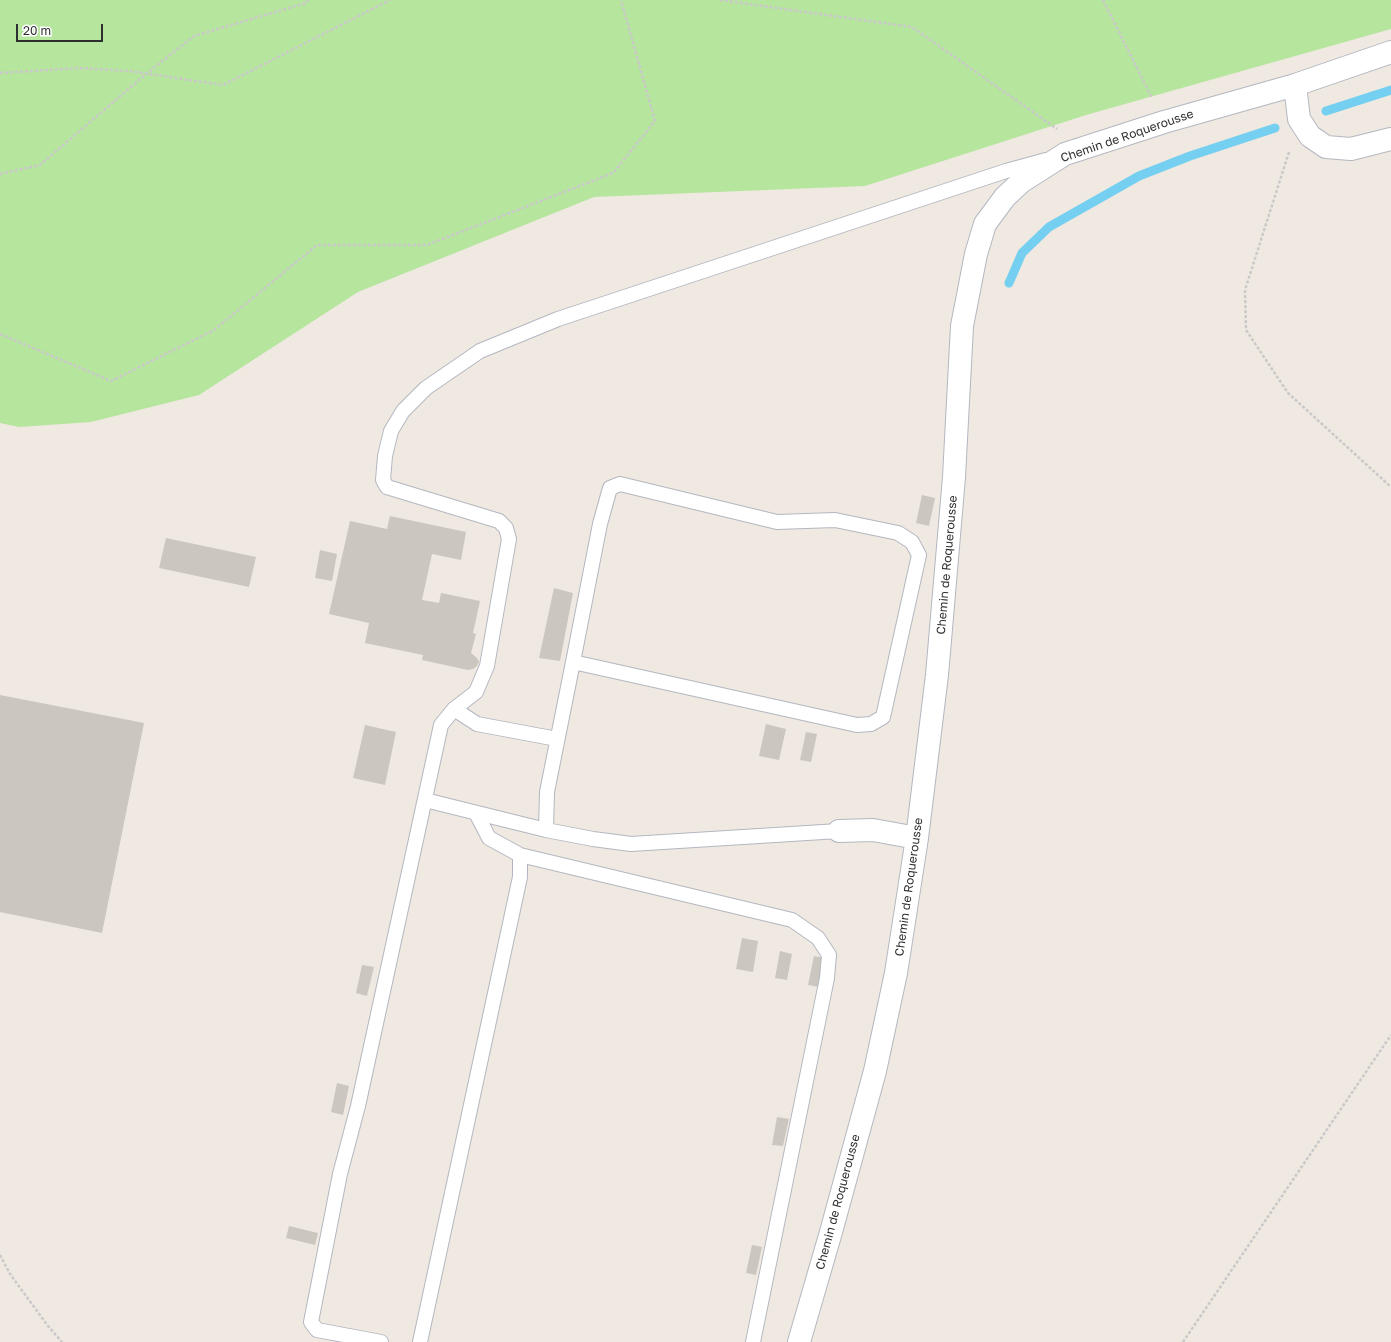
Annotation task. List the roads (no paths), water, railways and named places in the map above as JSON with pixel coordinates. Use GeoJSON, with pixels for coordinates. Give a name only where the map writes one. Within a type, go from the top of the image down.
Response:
{"type":"FeatureCollection","features":[{"type":"Feature","properties":{"kind":"street","name":"Chemin de Roquerousse"},"geometry":{"type":"LineString","coordinates":[[799,1342],[831,1232],[875,1070],[896,973],[917,838],[937,675],[954,477],[962,326],[976,254],[985,224],[1005,197],[1021,182],[1065,154],[1164,122],[1295,86],[1391,52]]}},
{"type":"Feature","properties":{"kind":"street"},"geometry":{"type":"LineString","coordinates":[[1295,86],[1299,119],[1310,136],[1326,147],[1351,149],[1391,139]]}},
{"type":"Feature","properties":{"kind":"street"},"geometry":{"type":"LineString","coordinates":[[839,831],[873,830],[917,838]]}},
{"type":"Feature","properties":{"kind":"lane"},"geometry":{"type":"LineString","coordinates":[[382,1342],[317,1330],[311,1322],[340,1174],[358,1106],[426,800],[441,725],[454,709],[476,692],[487,666],[509,539],[506,528],[499,521],[387,487],[383,480],[385,456],[391,431],[403,411],[426,388],[480,351],[558,319],[1006,171],[1065,154]]}},
{"type":"Feature","properties":{"kind":"lane"},"geometry":{"type":"LineString","coordinates":[[546,830],[547,792],[572,662],[600,524],[610,488],[620,484],[777,522],[835,520],[898,533],[912,542],[919,555],[883,717],[871,724],[849,723],[572,662]]}},
{"type":"Feature","properties":{"kind":"lane"},"geometry":{"type":"LineString","coordinates":[[454,709],[477,724],[557,739]]}},
{"type":"Feature","properties":{"kind":"lane"},"geometry":{"type":"LineString","coordinates":[[426,800],[546,830],[593,839],[631,844],[839,831]]}},
{"type":"Feature","properties":{"kind":"lane"},"geometry":{"type":"LineString","coordinates":[[476,813],[489,838],[520,855],[792,920],[818,938],[830,955],[826,986],[753,1342]]}},
{"type":"Feature","properties":{"kind":"lane"},"geometry":{"type":"LineString","coordinates":[[420,1342],[520,877],[520,855]]}},
{"type":"Feature","properties":{"kind":"waterway"},"geometry":{"type":"LineString","coordinates":[[1326,111],[1391,90]]}},
{"type":"Feature","properties":{"kind":"waterway"},"geometry":{"type":"LineString","coordinates":[[1009,283],[1022,253],[1049,227],[1139,176],[1190,156],[1275,128]]}}]}
